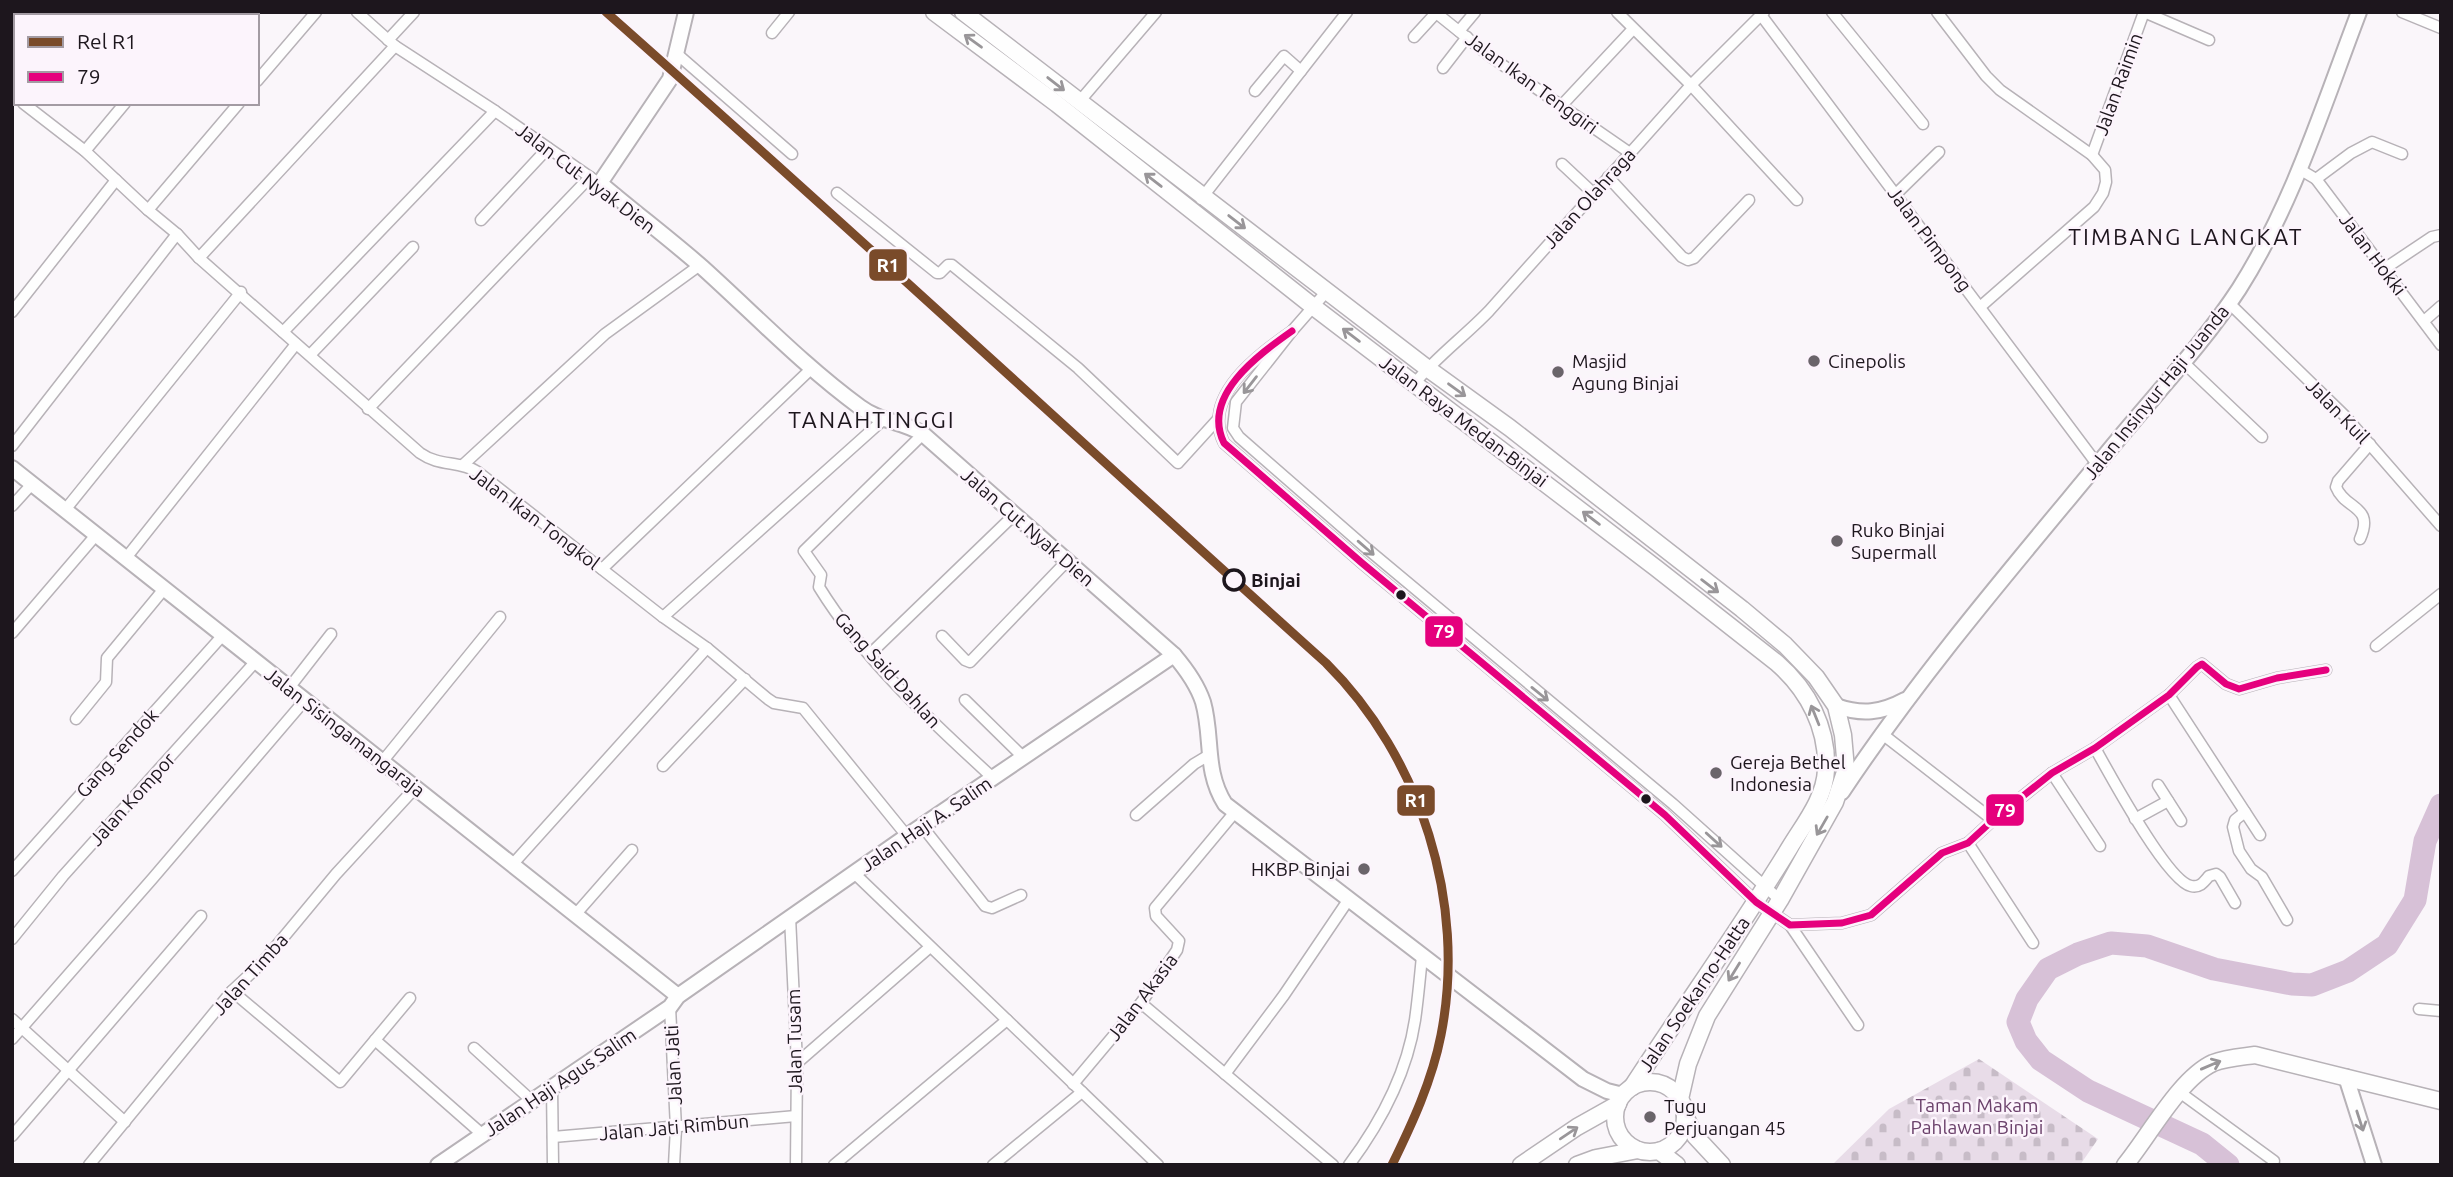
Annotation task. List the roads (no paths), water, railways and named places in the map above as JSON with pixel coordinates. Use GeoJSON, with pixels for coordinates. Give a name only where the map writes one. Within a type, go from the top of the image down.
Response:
{"type":"FeatureCollection","features":[{"type":"Feature","properties":{"kind":"main road","name":"Jalan Raya Medan-Binjai"},"geometry":{"type":"LineString","coordinates":[[933,12],[1058,104],[1315,308],[1645,559],[1793,677],[1815,712],[1824,742],[1826,772],[1818,801],[1756,902]]}},
{"type":"Feature","properties":{"kind":"main road","name":"Jalan Raya Medan-Binjai"},"geometry":{"type":"LineString","coordinates":[[963,12],[1427,368],[1510,428],[1785,645],[1816,677],[1836,706],[1843,735],[1846,769],[1836,802],[1775,907]]}},
{"type":"Feature","properties":{"kind":"main road"},"geometry":{"type":"LineString","coordinates":[[1645,559],[1657,544]]}},
{"type":"Feature","properties":{"kind":"main road","name":"Jalan Soekarno-Hatta"},"geometry":{"type":"LineString","coordinates":[[1624,1095],[1756,902]]}},
{"type":"Feature","properties":{"kind":"main road","name":"Jalan Soekarno-Hatta"},"geometry":{"type":"LineString","coordinates":[[1680,1099],[1688,1064],[1706,1016],[1775,907]]}},
{"type":"Feature","properties":{"kind":"main road"},"geometry":{"type":"LineString","coordinates":[[2125,1165],[2178,1091],[2199,1070],[2215,1062],[2255,1055],[2441,1101]]}},
{"type":"Feature","properties":{"kind":"main road"},"geometry":{"type":"LineString","coordinates":[[1521,1165],[1647,1082],[1662,1084],[1675,1093],[1695,1136],[1721,1165]]}},
{"type":"Feature","properties":{"kind":"main road"},"geometry":{"type":"LineString","coordinates":[[1624,1095],[1616,1122],[1618,1131],[1638,1150]]}},
{"type":"Feature","properties":{"kind":"main road"},"geometry":{"type":"LineString","coordinates":[[1577,1165],[1596,1157],[1638,1150],[1659,1151],[1675,1142],[1681,1134],[1685,1116]]}},
{"type":"Feature","properties":{"kind":"main road"},"geometry":{"type":"LineString","coordinates":[[1659,1151],[1677,1165]]}},
{"type":"Feature","properties":{"kind":"street"},"geometry":{"type":"LineString","coordinates":[[259,79],[316,12]]}},
{"type":"Feature","properties":{"kind":"street","name":"Jalan Cut Nyak Dien"},"geometry":{"type":"LineString","coordinates":[[357,12],[392,43],[595,180],[700,265],[812,368],[858,406],[875,417],[903,424],[923,434],[1174,655],[1190,673],[1203,703],[1216,788],[1225,803],[1583,1079],[1624,1095]]}},
{"type":"Feature","properties":{"kind":"street"},"geometry":{"type":"LineString","coordinates":[[200,258],[392,43],[414,12]]}},
{"type":"Feature","properties":{"kind":"street"},"geometry":{"type":"LineString","coordinates":[[368,409],[595,180],[670,79],[686,12]]}},
{"type":"Feature","properties":{"kind":"street"},"geometry":{"type":"LineString","coordinates":[[772,33],[789,12]]}},
{"type":"Feature","properties":{"kind":"street"},"geometry":{"type":"LineString","coordinates":[[1079,102],[1156,12]]}},
{"type":"Feature","properties":{"kind":"street"},"geometry":{"type":"LineString","coordinates":[[1190,209],[1347,12]]}},
{"type":"Feature","properties":{"kind":"street"},"geometry":{"type":"LineString","coordinates":[[1443,68],[1475,12]]}},
{"type":"Feature","properties":{"kind":"street"},"geometry":{"type":"LineString","coordinates":[[1618,12],[1691,85],[1797,200]]}},
{"type":"Feature","properties":{"kind":"street"},"geometry":{"type":"LineString","coordinates":[[1832,12],[1923,124]]}},
{"type":"Feature","properties":{"kind":"street"},"geometry":{"type":"LineString","coordinates":[[1937,12],[2000,90],[2092,155]]}},
{"type":"Feature","properties":{"kind":"street"},"geometry":{"type":"LineString","coordinates":[[2144,12],[2209,40]]}},
{"type":"Feature","properties":{"kind":"street","name":"Jalan Raimin"},"geometry":{"type":"LineString","coordinates":[[1980,307],[2094,207],[2103,193],[2105,170],[2092,155],[2144,12]]}},
{"type":"Feature","properties":{"kind":"street","name":"Jalan Insinyur Haji Juanda"},"geometry":{"type":"LineString","coordinates":[[1836,802],[1881,733],[2000,582],[2184,363],[2229,303],[2263,249],[2299,169],[2359,12]]}},
{"type":"Feature","properties":{"kind":"street"},"geometry":{"type":"LineString","coordinates":[[2402,12],[2441,28]]}},
{"type":"Feature","properties":{"kind":"street"},"geometry":{"type":"LineString","coordinates":[[1414,37],[1436,13]]}},
{"type":"Feature","properties":{"kind":"street","name":"Jalan Ikan Tenggiri"},"geometry":{"type":"LineString","coordinates":[[1436,13],[1491,57],[1630,153]]}},
{"type":"Feature","properties":{"kind":"street","name":"Jalan Olahraga"},"geometry":{"type":"LineString","coordinates":[[1415,383],[1427,368],[1459,342],[1489,311],[1691,85],[1763,13]]}},
{"type":"Feature","properties":{"kind":"street","name":"Jalan Pimpong"},"geometry":{"type":"LineString","coordinates":[[1763,13],[2097,464]]}},
{"type":"Feature","properties":{"kind":"street"},"geometry":{"type":"LineString","coordinates":[[1562,105],[1633,29]]}},
{"type":"Feature","properties":{"kind":"street"},"geometry":{"type":"LineString","coordinates":[[677,54],[792,155]]}},
{"type":"Feature","properties":{"kind":"street"},"geometry":{"type":"LineString","coordinates":[[1255,91],[1284,56],[1301,71]]}},
{"type":"Feature","properties":{"kind":"street","name":"Jalan Ikan Tongkol"},"geometry":{"type":"LineString","coordinates":[[26,105],[85,151],[368,409],[433,462],[464,464],[478,472],[663,617],[707,648],[774,703],[803,708],[907,836]]}},
{"type":"Feature","properties":{"kind":"street"},"geometry":{"type":"LineString","coordinates":[[85,151],[123,105]]}},
{"type":"Feature","properties":{"kind":"street"},"geometry":{"type":"LineString","coordinates":[[148,211],[237,105]]}},
{"type":"Feature","properties":{"kind":"street"},"geometry":{"type":"LineString","coordinates":[[283,331],[495,111]]}},
{"type":"Feature","properties":{"kind":"street"},"geometry":{"type":"LineString","coordinates":[[2316,179],[2351,153],[2372,142],[2402,154]]}},
{"type":"Feature","properties":{"kind":"street"},"geometry":{"type":"LineString","coordinates":[[481,220],[548,148]]}},
{"type":"Feature","properties":{"kind":"street"},"geometry":{"type":"LineString","coordinates":[[1896,194],[1939,152]]}},
{"type":"Feature","properties":{"kind":"street"},"geometry":{"type":"LineString","coordinates":[[1562,164],[1593,193]]}},
{"type":"Feature","properties":{"kind":"street","name":"Jalan Hokki"},"geometry":{"type":"LineString","coordinates":[[2299,169],[2316,179],[2441,345]]}},
{"type":"Feature","properties":{"kind":"street"},"geometry":{"type":"LineString","coordinates":[[1608,177],[1682,257],[1688,260],[1694,258],[1749,200]]}},
{"type":"Feature","properties":{"kind":"street"},"geometry":{"type":"LineString","coordinates":[[12,312],[116,180]]}},
{"type":"Feature","properties":{"kind":"street"},"geometry":{"type":"LineString","coordinates":[[837,193],[937,273],[952,265],[1078,368],[1178,463],[1218,419]]}},
{"type":"Feature","properties":{"kind":"street"},"geometry":{"type":"LineString","coordinates":[[12,446],[177,234]]}},
{"type":"Feature","properties":{"kind":"street"},"geometry":{"type":"LineString","coordinates":[[2384,269],[2432,237],[2441,235]]}},
{"type":"Feature","properties":{"kind":"street"},"geometry":{"type":"LineString","coordinates":[[310,354],[413,247]]}},
{"type":"Feature","properties":{"kind":"street"},"geometry":{"type":"LineString","coordinates":[[464,464],[605,334],[700,265]]}},
{"type":"Feature","properties":{"kind":"street"},"geometry":{"type":"LineString","coordinates":[[1327,291],[1236,402],[1233,428],[1239,437],[1438,609],[1673,804],[1765,888],[1775,907],[1858,1025]]}},
{"type":"Feature","properties":{"kind":"street"},"geometry":{"type":"LineString","coordinates":[[65,510],[240,292]]}},
{"type":"Feature","properties":{"kind":"street","name":"Jalan Kuil"},"geometry":{"type":"LineString","coordinates":[[2229,303],[2345,416],[2441,526]]}},
{"type":"Feature","properties":{"kind":"street"},"geometry":{"type":"LineString","coordinates":[[2424,321],[2441,306]]}},
{"type":"Feature","properties":{"kind":"street"},"geometry":{"type":"LineString","coordinates":[[1292,331],[1258,355],[1223,396],[1218,419],[1219,432],[1224,443],[1665,815],[1756,902],[1775,907]]}},
{"type":"Feature","properties":{"kind":"street"},"geometry":{"type":"LineString","coordinates":[[126,558],[296,344]]}},
{"type":"Feature","properties":{"kind":"street"},"geometry":{"type":"LineString","coordinates":[[2184,363],[2262,437]]}},
{"type":"Feature","properties":{"kind":"street"},"geometry":{"type":"LineString","coordinates":[[602,569],[812,368]]}},
{"type":"Feature","properties":{"kind":"street"},"geometry":{"type":"LineString","coordinates":[[663,617],[883,420]]}},
{"type":"Feature","properties":{"kind":"street","name":"Gang Said Dahlan"},"geometry":{"type":"LineString","coordinates":[[923,434],[804,551],[821,575],[819,587],[827,600],[870,654],[934,724],[993,778]]}},
{"type":"Feature","properties":{"kind":"street"},"geometry":{"type":"LineString","coordinates":[[2360,539],[2365,527],[2364,518],[2357,508],[2339,494],[2336,487],[2338,481],[2370,444]]}},
{"type":"Feature","properties":{"kind":"street","name":"Jalan Sisingamangaraja"},"geometry":{"type":"LineString","coordinates":[[12,468],[575,915],[674,1001]]}},
{"type":"Feature","properties":{"kind":"street"},"geometry":{"type":"LineString","coordinates":[[12,506],[32,484]]}},
{"type":"Feature","properties":{"kind":"street"},"geometry":{"type":"LineString","coordinates":[[870,654],[1014,514]]}},
{"type":"Feature","properties":{"kind":"street"},"geometry":{"type":"LineString","coordinates":[[12,634],[96,535]]}},
{"type":"Feature","properties":{"kind":"street"},"geometry":{"type":"LineString","coordinates":[[942,636],[970,662],[1067,561]]}},
{"type":"Feature","properties":{"kind":"street"},"geometry":{"type":"LineString","coordinates":[[76,719],[106,682],[107,658],[164,589]]}},
{"type":"Feature","properties":{"kind":"street"},"geometry":{"type":"LineString","coordinates":[[2376,646],[2441,594]]}},
{"type":"Feature","properties":{"kind":"street"},"geometry":{"type":"LineString","coordinates":[[1430,619],[1438,609]]}},
{"type":"Feature","properties":{"kind":"street"},"geometry":{"type":"LineString","coordinates":[[382,762],[500,617]]}},
{"type":"Feature","properties":{"kind":"street"},"geometry":{"type":"LineString","coordinates":[[289,688],[331,634]]}},
{"type":"Feature","properties":{"kind":"street","name":"Gang Sendok"},"geometry":{"type":"LineString","coordinates":[[12,871],[223,635]]}},
{"type":"Feature","properties":{"kind":"street"},"geometry":{"type":"LineString","coordinates":[[512,865],[707,648]]}},
{"type":"Feature","properties":{"kind":"street","name":"Jalan Haji A. Salim"},"geometry":{"type":"LineString","coordinates":[[674,1001],[922,825],[1174,655]]}},
{"type":"Feature","properties":{"kind":"street","name":"Jalan Kompor"},"geometry":{"type":"LineString","coordinates":[[12,939],[63,876],[256,662]]}},
{"type":"Feature","properties":{"kind":"street"},"geometry":{"type":"LineString","coordinates":[[1790,925],[1842,923],[1871,915],[1942,853],[1968,843],[2052,772],[2095,748],[2169,695],[2202,664],[2226,684],[2239,689],[2277,678],[2326,670]]}},
{"type":"Feature","properties":{"kind":"street"},"geometry":{"type":"LineString","coordinates":[[663,766],[745,679]]}},
{"type":"Feature","properties":{"kind":"street"},"geometry":{"type":"LineString","coordinates":[[2169,695],[2260,835]]}},
{"type":"Feature","properties":{"kind":"street","name":"Jalan Insinyur Haji Juanda"},"geometry":{"type":"LineString","coordinates":[[1836,706],[1860,713],[1874,713],[1891,708],[1909,698]]}},
{"type":"Feature","properties":{"kind":"street"},"geometry":{"type":"LineString","coordinates":[[12,1039],[304,700]]}},
{"type":"Feature","properties":{"kind":"street"},"geometry":{"type":"LineString","coordinates":[[965,700],[1023,757]]}},
{"type":"Feature","properties":{"kind":"street"},"geometry":{"type":"LineString","coordinates":[[1881,733],[1993,820]]}},
{"type":"Feature","properties":{"kind":"street"},"geometry":{"type":"LineString","coordinates":[[2095,748],[2135,819],[2179,877],[2194,887],[2201,885],[2208,876],[2216,874],[2235,903]]}},
{"type":"Feature","properties":{"kind":"street"},"geometry":{"type":"LineString","coordinates":[[1136,815],[1194,764],[1209,755]]}},
{"type":"Feature","properties":{"kind":"street"},"geometry":{"type":"LineString","coordinates":[[2052,772],[2100,846]]}},
{"type":"Feature","properties":{"kind":"street"},"geometry":{"type":"LineString","coordinates":[[2158,785],[2180,821]]}},
{"type":"Feature","properties":{"kind":"street","name":"Jalan Timba"},"geometry":{"type":"LineString","coordinates":[[89,1165],[232,991],[263,962],[336,874],[415,788]]}},
{"type":"Feature","properties":{"kind":"street"},"geometry":{"type":"LineString","coordinates":[[2135,819],[2168,801]]}},
{"type":"Feature","properties":{"kind":"street","name":"Jalan Akasia"},"geometry":{"type":"LineString","coordinates":[[1073,1084],[1141,1003],[1180,946],[1156,916],[1155,908],[1235,812]]}},
{"type":"Feature","properties":{"kind":"street"},"geometry":{"type":"LineString","coordinates":[[2245,812],[2235,820],[2233,827],[2239,851],[2251,869],[2262,877],[2287,920]]}},
{"type":"Feature","properties":{"kind":"street"},"geometry":{"type":"LineString","coordinates":[[922,825],[985,906],[992,908],[1021,895]]}},
{"type":"Feature","properties":{"kind":"street"},"geometry":{"type":"LineString","coordinates":[[1968,843],[2033,943]]}},
{"type":"Feature","properties":{"kind":"street"},"geometry":{"type":"LineString","coordinates":[[575,915],[632,850]]}},
{"type":"Feature","properties":{"kind":"street"},"geometry":{"type":"LineString","coordinates":[[854,873],[1156,1164]]}},
{"type":"Feature","properties":{"kind":"street"},"geometry":{"type":"LineString","coordinates":[[1225,1074],[1284,995],[1349,899]]}},
{"type":"Feature","properties":{"kind":"street"},"geometry":{"type":"LineString","coordinates":[[12,1136],[201,916]]}},
{"type":"Feature","properties":{"kind":"street","name":"Jalan Tusam"},"geometry":{"type":"LineString","coordinates":[[790,918],[797,1063],[796,1165]]}},
{"type":"Feature","properties":{"kind":"street"},"geometry":{"type":"LineString","coordinates":[[797,1063],[930,947]]}},
{"type":"Feature","properties":{"kind":"street"},"geometry":{"type":"LineString","coordinates":[[1349,1165],[1394,1093],[1415,1021],[1422,956]]}},
{"type":"Feature","properties":{"kind":"street"},"geometry":{"type":"LineString","coordinates":[[232,991],[340,1082],[410,998]]}},
{"type":"Feature","properties":{"kind":"street","name":"Jalan Haji Agus Salim"},"geometry":{"type":"LineString","coordinates":[[438,1165],[674,1001]]}},
{"type":"Feature","properties":{"kind":"street","name":"Jalan Jati"},"geometry":{"type":"LineString","coordinates":[[674,1001],[677,1128],[674,1165]]}},
{"type":"Feature","properties":{"kind":"street"},"geometry":{"type":"LineString","coordinates":[[1141,1003],[1333,1165]]}},
{"type":"Feature","properties":{"kind":"street"},"geometry":{"type":"LineString","coordinates":[[2419,1009],[2441,1011]]}},
{"type":"Feature","properties":{"kind":"street"},"geometry":{"type":"LineString","coordinates":[[12,1019],[125,1122]]}},
{"type":"Feature","properties":{"kind":"street"},"geometry":{"type":"LineString","coordinates":[[834,1165],[1006,1020]]}},
{"type":"Feature","properties":{"kind":"street"},"geometry":{"type":"LineString","coordinates":[[375,1040],[483,1135]]}},
{"type":"Feature","properties":{"kind":"street"},"geometry":{"type":"LineString","coordinates":[[474,1048],[532,1101]]}},
{"type":"Feature","properties":{"kind":"street"},"geometry":{"type":"LineString","coordinates":[[2346,1077],[2374,1165]]}},
{"type":"Feature","properties":{"kind":"street"},"geometry":{"type":"LineString","coordinates":[[552,1087],[553,1165]]}},
{"type":"Feature","properties":{"kind":"street"},"geometry":{"type":"LineString","coordinates":[[2178,1091],[2274,1161]]}},
{"type":"Feature","properties":{"kind":"street"},"geometry":{"type":"LineString","coordinates":[[993,1165],[1082,1093]]}},
{"type":"Feature","properties":{"kind":"street","name":"Jalan Jati Rimbun"},"geometry":{"type":"LineString","coordinates":[[553,1138],[796,1116]]}},
{"type":"Feature","properties":{"kind":"waterway"},"geometry":{"type":"LineString","coordinates":[[2228,1165],[2202,1144],[2088,1091],[2041,1060],[2026,1041],[2018,1022],[2027,999],[2048,969],[2078,954],[2111,943],[2147,946],[2214,969],[2292,984],[2312,985],[2348,971],[2387,945],[2415,900],[2425,841],[2441,805]]}},
{"type":"Feature","properties":{"kind":"rail line","name":"R1"},"geometry":{"type":"LineString","coordinates":[[606,12],[1326,663],[1359,701],[1388,742],[1411,787],[1429,835],[1441,884],[1447,934],[1447,985],[1437,1052],[1421,1102],[1392,1165]]}},
{"type":"Feature","properties":{"kind":"place","name":"Cinepolis"},"geometry":{"type":"Point","coordinates":[1814,361]}},
{"type":"Feature","properties":{"kind":"place","name":"Masjid Agung Binjai"},"geometry":{"type":"Point","coordinates":[1558,372]}},
{"type":"Feature","properties":{"kind":"place","name":"Ruko Binjai Supermall"},"geometry":{"type":"Point","coordinates":[1837,541]}},
{"type":"Feature","properties":{"kind":"place","name":"Binjai"},"geometry":{"type":"Point","coordinates":[1234,580]}},
{"type":"Feature","properties":{"kind":"place","name":"Gereja Bethel Indonesia"},"geometry":{"type":"Point","coordinates":[1716,773]}},
{"type":"Feature","properties":{"kind":"place","name":"HKBP Binjai"},"geometry":{"type":"Point","coordinates":[1364,869]}},
{"type":"Feature","properties":{"kind":"place","name":"Tugu Perjuangan 45"},"geometry":{"type":"Point","coordinates":[1650,1117]}},
{"type":"Feature","properties":{"kind":"district","name":"TIMBANG LANGKAT"},"geometry":{"type":"Point","coordinates":[2186,237]}},
{"type":"Feature","properties":{"kind":"district","name":"TANAHTINGGI"},"geometry":{"type":"Point","coordinates":[872,420]}},
{"type":"Feature","properties":{"kind":"park label","name":"Taman Makam Pahlawan Binjai"},"geometry":{"type":"Point","coordinates":[1977,1116]}}]}
